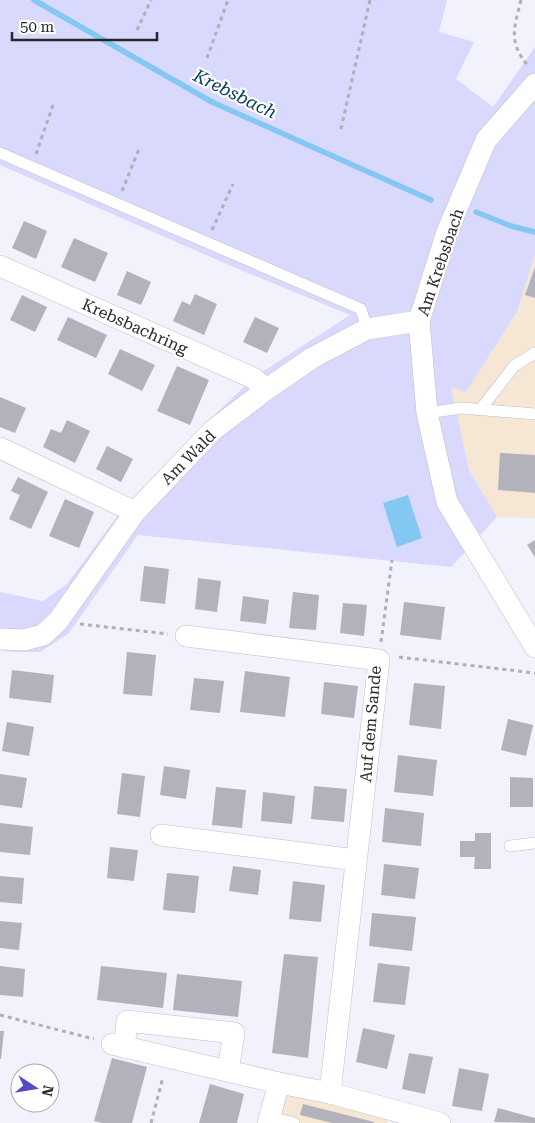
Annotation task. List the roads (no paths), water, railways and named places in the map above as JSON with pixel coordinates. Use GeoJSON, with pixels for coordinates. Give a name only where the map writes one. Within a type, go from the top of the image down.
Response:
{"type":"FeatureCollection","features":[{"type":"Feature","properties":{"kind":"street","name":"Am Krebsbach"},"geometry":{"type":"LineString","coordinates":[[533,76],[486,140],[447,232],[419,321],[427,413],[447,502],[535,647]]}},
{"type":"Feature","properties":{"kind":"street","name":"Krebsbachring"},"geometry":{"type":"LineString","coordinates":[[0,266],[253,378],[268,389]]}},
{"type":"Feature","properties":{"kind":"street","name":"Am Wald"},"geometry":{"type":"LineString","coordinates":[[0,639],[24,640],[42,635],[58,621],[135,512],[212,432],[268,389],[312,358],[367,329],[419,321]]}},
{"type":"Feature","properties":{"kind":"street"},"geometry":{"type":"LineString","coordinates":[[0,448],[135,512]]}},
{"type":"Feature","properties":{"kind":"street","name":"Auf dem Sande"},"geometry":{"type":"LineString","coordinates":[[186,636],[379,660],[330,1093]]}},
{"type":"Feature","properties":{"kind":"street"},"geometry":{"type":"LineString","coordinates":[[161,836],[356,860]]}},
{"type":"Feature","properties":{"kind":"street"},"geometry":{"type":"LineString","coordinates":[[228,1071],[234,1033],[126,1021],[118,1045],[228,1071],[279,1083],[330,1093],[440,1123]]}},
{"type":"Feature","properties":{"kind":"street"},"geometry":{"type":"LineString","coordinates":[[269,1120],[279,1083]]}},
{"type":"Feature","properties":{"kind":"lane"},"geometry":{"type":"LineString","coordinates":[[0,152],[361,309],[367,329]]}},
{"type":"Feature","properties":{"kind":"lane"},"geometry":{"type":"LineString","coordinates":[[480,410],[514,366],[535,353]]}},
{"type":"Feature","properties":{"kind":"lane"},"geometry":{"type":"LineString","coordinates":[[427,413],[461,408],[535,414]]}},
{"type":"Feature","properties":{"kind":"lane"},"geometry":{"type":"LineString","coordinates":[[510,846],[535,843]]}},
{"type":"Feature","properties":{"kind":"lane"},"geometry":{"type":"LineString","coordinates":[[269,1120],[294,1123]]}},
{"type":"Feature","properties":{"kind":"waterway","name":"Krebsbach"},"geometry":{"type":"LineString","coordinates":[[34,0],[212,102],[431,200]]}},
{"type":"Feature","properties":{"kind":"waterway","name":"Krebsbach"},"geometry":{"type":"LineString","coordinates":[[476,212],[511,226],[535,232]]}}]}
